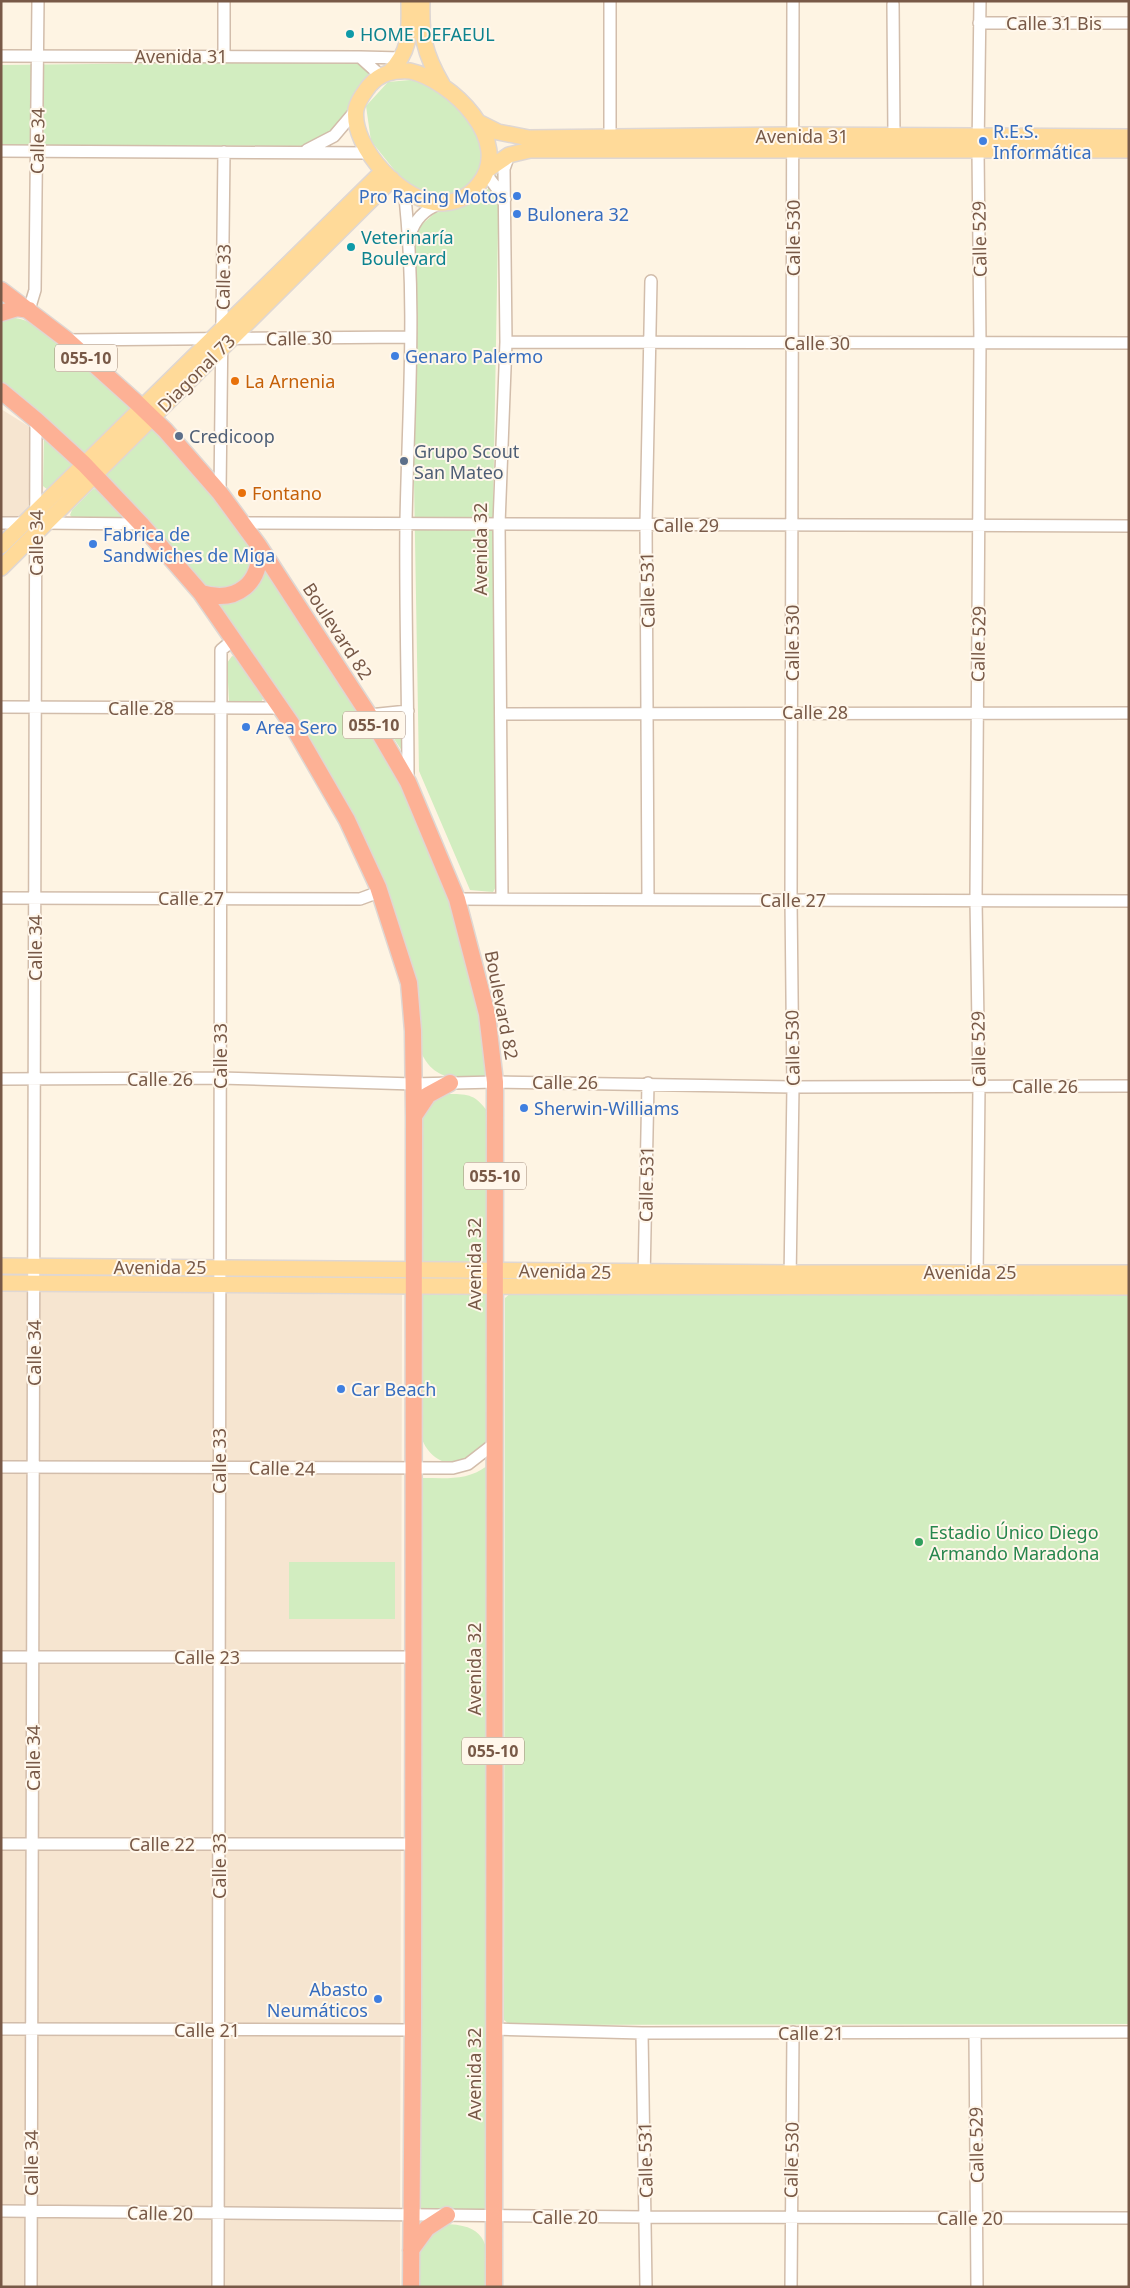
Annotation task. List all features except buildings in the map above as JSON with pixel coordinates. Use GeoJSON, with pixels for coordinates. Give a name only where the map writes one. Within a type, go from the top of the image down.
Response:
{"type":"FeatureCollection","features":[{"type":"Feature","properties":{"kind":"highway","name":"Boulevard 82"},"geometry":{"type":"LineString","coordinates":[[1,290],[67,340],[147,412],[220,493],[260,546],[369,716],[408,782],[457,899],[486,1014],[495,1082]]}},
{"type":"Feature","properties":{"kind":"highway"},"geometry":{"type":"LineString","coordinates":[[1,313],[17,308],[29,310]]}},
{"type":"Feature","properties":{"kind":"highway"},"geometry":{"type":"LineString","coordinates":[[1,391],[36,420],[89,469],[141,524],[200,593],[281,708],[347,820],[379,892],[409,983],[413,1031],[414,1116],[412,1269],[413,2030],[411,2287]]}},
{"type":"Feature","properties":{"kind":"highway"},"geometry":{"type":"LineString","coordinates":[[200,593],[223,597],[244,588],[258,570],[260,546]]}},
{"type":"Feature","properties":{"kind":"highway","name":"Avenida 32"},"geometry":{"type":"LineString","coordinates":[[494,2287],[495,1443],[493,1278],[495,1082]]}},
{"type":"Feature","properties":{"kind":"highway"},"geometry":{"type":"LineString","coordinates":[[414,1116],[428,1095],[450,1084]]}},
{"type":"Feature","properties":{"kind":"highway"},"geometry":{"type":"LineString","coordinates":[[411,2250],[427,2228],[447,2215]]}},
{"type":"Feature","properties":{"kind":"main road"},"geometry":{"type":"LineString","coordinates":[[409,1],[409,42],[402,58],[386,74],[364,91],[356,110],[359,134],[368,153],[387,175],[404,189],[438,204],[458,200],[466,196],[481,183],[486,172],[490,150],[486,135],[478,122],[443,85],[427,56],[423,44],[422,1]]}},
{"type":"Feature","properties":{"kind":"main road"},"geometry":{"type":"LineString","coordinates":[[386,74],[410,71],[422,73],[443,85]]}},
{"type":"Feature","properties":{"kind":"main road","name":"Avenida 31"},"geometry":{"type":"LineString","coordinates":[[478,122],[498,132],[518,138],[610,144]]}},
{"type":"Feature","properties":{"kind":"main road","name":"Avenida 31"},"geometry":{"type":"LineString","coordinates":[[793,143],[894,136],[978,143],[1129,150]]}},
{"type":"Feature","properties":{"kind":"main road","name":"Avenida 31"},"geometry":{"type":"LineString","coordinates":[[486,172],[509,155],[530,150],[610,144],[978,143],[1129,137]]}},
{"type":"Feature","properties":{"kind":"main road","name":"Diagonal 73"},"geometry":{"type":"LineString","coordinates":[[1,568],[36,523],[89,469],[387,175]]}},
{"type":"Feature","properties":{"kind":"main road","name":"Diagonal 73"},"geometry":{"type":"LineString","coordinates":[[1,546],[36,523]]}},
{"type":"Feature","properties":{"kind":"main road","name":"Avenida 25"},"geometry":{"type":"LineString","coordinates":[[1,1266],[412,1269],[493,1278],[644,1279],[977,1279],[1129,1273]]}},
{"type":"Feature","properties":{"kind":"main road","name":"Avenida 25"},"geometry":{"type":"LineString","coordinates":[[1,1283],[412,1286],[493,1278]]}},
{"type":"Feature","properties":{"kind":"main road","name":"Avenida 25"},"geometry":{"type":"LineString","coordinates":[[977,1279],[1129,1287]]}},
{"type":"Feature","properties":{"kind":"street","name":"Calle 34"},"geometry":{"type":"LineString","coordinates":[[29,310],[35,290],[38,1]]}},
{"type":"Feature","properties":{"kind":"street"},"geometry":{"type":"LineString","coordinates":[[224,1],[224,56]]}},
{"type":"Feature","properties":{"kind":"street"},"geometry":{"type":"LineString","coordinates":[[610,1],[610,144]]}},
{"type":"Feature","properties":{"kind":"street","name":"Calle 530"},"geometry":{"type":"LineString","coordinates":[[790,1279],[793,1087],[790,900],[794,343],[793,1]]}},
{"type":"Feature","properties":{"kind":"street","name":"Calle 529"},"geometry":{"type":"LineString","coordinates":[[977,1279],[979,1086],[976,900],[980,526],[978,143],[980,1]]}},
{"type":"Feature","properties":{"kind":"street"},"geometry":{"type":"LineString","coordinates":[[893,4],[894,136]]}},
{"type":"Feature","properties":{"kind":"street","name":"Calle 31 Bis"},"geometry":{"type":"LineString","coordinates":[[979,22],[1129,23]]}},
{"type":"Feature","properties":{"kind":"street","name":"Avenida 31"},"geometry":{"type":"LineString","coordinates":[[1,56],[402,58]]}},
{"type":"Feature","properties":{"kind":"street"},"geometry":{"type":"LineString","coordinates":[[360,57],[386,74]]}},
{"type":"Feature","properties":{"kind":"street"},"geometry":{"type":"LineString","coordinates":[[301,152],[334,136],[356,110]]}},
{"type":"Feature","properties":{"kind":"street"},"geometry":{"type":"LineString","coordinates":[[1,152],[368,153]]}},
{"type":"Feature","properties":{"kind":"street","name":"Calle 33"},"geometry":{"type":"LineString","coordinates":[[220,493],[224,152]]}},
{"type":"Feature","properties":{"kind":"street","name":"Avenida 32"},"geometry":{"type":"LineString","coordinates":[[502,898],[499,524],[506,342],[504,169],[509,155]]}},
{"type":"Feature","properties":{"kind":"street"},"geometry":{"type":"LineString","coordinates":[[486,172],[505,199]]}},
{"type":"Feature","properties":{"kind":"street"},"geometry":{"type":"LineString","coordinates":[[404,189],[410,237],[406,523],[408,782]]}},
{"type":"Feature","properties":{"kind":"street"},"geometry":{"type":"LineString","coordinates":[[410,237],[412,228],[423,213],[438,204]]}},
{"type":"Feature","properties":{"kind":"street","name":"Calle 531"},"geometry":{"type":"LineString","coordinates":[[648,899],[646,524],[651,281]]}},
{"type":"Feature","properties":{"kind":"street","name":"Calle 30"},"geometry":{"type":"LineString","coordinates":[[67,340],[410,337]]}},
{"type":"Feature","properties":{"kind":"street","name":"Calle 30"},"geometry":{"type":"LineString","coordinates":[[506,342],[1129,343]]}},
{"type":"Feature","properties":{"kind":"street","name":"Calle 34"},"geometry":{"type":"LineString","coordinates":[[31,2287],[36,420]]}},
{"type":"Feature","properties":{"kind":"street"},"geometry":{"type":"LineString","coordinates":[[1,523],[141,524]]}},
{"type":"Feature","properties":{"kind":"street","name":"Calle 29"},"geometry":{"type":"LineString","coordinates":[[244,523],[1129,526]]}},
{"type":"Feature","properties":{"kind":"street","name":"Calle 33"},"geometry":{"type":"LineString","coordinates":[[218,2287],[221,650],[233,640]]}},
{"type":"Feature","properties":{"kind":"street","name":"Calle 28"},"geometry":{"type":"LineString","coordinates":[[1,708],[281,708]]}},
{"type":"Feature","properties":{"kind":"street"},"geometry":{"type":"LineString","coordinates":[[369,716],[408,711]]}},
{"type":"Feature","properties":{"kind":"street","name":"Calle 28"},"geometry":{"type":"LineString","coordinates":[[501,714],[792,712],[1129,713]]}},
{"type":"Feature","properties":{"kind":"street","name":"Calle 27"},"geometry":{"type":"LineString","coordinates":[[1,898],[360,899],[379,892]]}},
{"type":"Feature","properties":{"kind":"street","name":"Calle 27"},"geometry":{"type":"LineString","coordinates":[[457,899],[1129,901]]}},
{"type":"Feature","properties":{"kind":"street","name":"Calle 26"},"geometry":{"type":"LineString","coordinates":[[1,1079],[220,1078],[413,1084],[495,1082],[648,1083],[793,1087],[1129,1086]]}},
{"type":"Feature","properties":{"kind":"street","name":"Calle 531"},"geometry":{"type":"LineString","coordinates":[[644,1279],[648,1083]]}},
{"type":"Feature","properties":{"kind":"street","name":"Calle 24"},"geometry":{"type":"LineString","coordinates":[[1,1467],[453,1468],[468,1464],[495,1443]]}},
{"type":"Feature","properties":{"kind":"street","name":"Calle 23"},"geometry":{"type":"LineString","coordinates":[[1,1657],[413,1658]]}},
{"type":"Feature","properties":{"kind":"street","name":"Calle 22"},"geometry":{"type":"LineString","coordinates":[[1,1844],[413,1844]]}},
{"type":"Feature","properties":{"kind":"street","name":"Calle 21"},"geometry":{"type":"LineString","coordinates":[[1,2029],[413,2030]]}},
{"type":"Feature","properties":{"kind":"street","name":"Calle 21"},"geometry":{"type":"LineString","coordinates":[[494,2029],[642,2033],[1129,2032]]}},
{"type":"Feature","properties":{"kind":"street","name":"Calle 530"},"geometry":{"type":"LineString","coordinates":[[791,2287],[790,2218],[793,2032]]}},
{"type":"Feature","properties":{"kind":"street","name":"Calle 529"},"geometry":{"type":"LineString","coordinates":[[975,2032],[976,2287]]}},
{"type":"Feature","properties":{"kind":"street","name":"Calle 531"},"geometry":{"type":"LineString","coordinates":[[642,2033],[646,2287]]}},
{"type":"Feature","properties":{"kind":"street","name":"Calle 20"},"geometry":{"type":"LineString","coordinates":[[1,2211],[790,2218],[1129,2218]]}},
{"type":"Feature","properties":{"kind":"shaded area"},"geometry":{"type":"Polygon","coordinates":[[[1,409],[33,429],[28,513],[1,540],[1,409]]]}},
{"type":"Feature","properties":{"kind":"shaded area"},"geometry":{"type":"Polygon","coordinates":[[[1,1291],[402,1295],[400,2287],[1,2287],[1,1291]]]}},
{"type":"Feature","properties":{"kind":"green space"},"geometry":{"type":"Polygon","coordinates":[[[361,61],[367,66],[370,74],[344,125],[316,146],[1,145],[1,65],[361,61]]]}},
{"type":"Feature","properties":{"kind":"green space"},"geometry":{"type":"Polygon","coordinates":[[[410,80],[435,84],[467,112],[481,139],[488,166],[460,196],[434,195],[404,182],[371,141],[366,106],[388,82],[410,80]]]}},
{"type":"Feature","properties":{"kind":"green space"},"geometry":{"type":"Polygon","coordinates":[[[499,172],[493,513],[499,881],[493,892],[470,890],[419,771],[411,307],[415,239],[419,227],[435,213],[475,203],[483,196],[499,172]]]}},
{"type":"Feature","properties":{"kind":"green space"},"geometry":{"type":"Polygon","coordinates":[[[15,318],[43,330],[60,342],[94,370],[134,408],[85,456],[38,412],[1,383],[1,322],[15,318]]]}},
{"type":"Feature","properties":{"kind":"green space"},"geometry":{"type":"Polygon","coordinates":[[[154,426],[197,472],[250,546],[252,558],[246,576],[234,587],[225,589],[200,582],[145,516],[105,476],[154,426]]]}},
{"type":"Feature","properties":{"kind":"green space"},"geometry":{"type":"Polygon","coordinates":[[[44,436],[73,464],[71,472],[48,490],[43,486],[44,436]]]}},
{"type":"Feature","properties":{"kind":"green space"},"geometry":{"type":"Polygon","coordinates":[[[93,489],[102,490],[129,519],[74,520],[70,515],[72,510],[93,489]]]}},
{"type":"Feature","properties":{"kind":"green space"},"geometry":{"type":"Polygon","coordinates":[[[266,568],[340,676],[408,797],[443,878],[471,969],[491,1077],[453,1078],[445,1076],[430,1066],[424,1058],[420,1044],[420,1017],[407,950],[395,911],[378,870],[338,791],[216,604],[247,595],[256,585],[266,568]]]}},
{"type":"Feature","properties":{"kind":"green space"},"geometry":{"type":"Polygon","coordinates":[[[232,656],[239,658],[264,697],[260,704],[229,702],[227,663],[232,656]]]}},
{"type":"Feature","properties":{"kind":"green space"},"geometry":{"type":"Polygon","coordinates":[[[395,716],[402,718],[404,754],[387,728],[388,722],[395,716]]]}},
{"type":"Feature","properties":{"kind":"green space"},"geometry":{"type":"Polygon","coordinates":[[[449,1094],[462,1094],[472,1097],[488,1112],[490,1265],[421,1264],[420,1124],[424,1113],[430,1105],[449,1094]]]}},
{"type":"Feature","properties":{"kind":"green space"},"geometry":{"type":"Polygon","coordinates":[[[512,1292],[1129,1293],[1129,2024],[510,2025],[504,2020],[505,1298],[512,1292]]]}},
{"type":"Feature","properties":{"kind":"green space"},"geometry":{"type":"Polygon","coordinates":[[[490,1293],[490,1435],[483,1447],[474,1456],[454,1463],[443,1461],[433,1456],[420,1433],[420,1294],[490,1293]]]}},
{"type":"Feature","properties":{"kind":"green space"},"geometry":{"type":"Polygon","coordinates":[[[487,1466],[489,2209],[419,2209],[422,1478],[464,1476],[487,1466]]]}},
{"type":"Feature","properties":{"kind":"green space"},"geometry":{"type":"Polygon","coordinates":[[[289,1562],[395,1562],[395,1619],[289,1619],[289,1562]]]}},
{"type":"Feature","properties":{"kind":"green space"},"geometry":{"type":"Polygon","coordinates":[[[442,2224],[470,2228],[478,2233],[486,2249],[488,2287],[419,2287],[419,2248],[442,2224]]]}},
{"type":"Feature","properties":{"kind":"place","name":"HOME DEFAEUL"},"geometry":{"type":"Point","coordinates":[350,34]}},
{"type":"Feature","properties":{"kind":"place","name":"R.E.S. Informática"},"geometry":{"type":"Point","coordinates":[983,141]}},
{"type":"Feature","properties":{"kind":"place","name":"Pro Racing Motos"},"geometry":{"type":"Point","coordinates":[517,196]}},
{"type":"Feature","properties":{"kind":"place","name":"Bulonera 32"},"geometry":{"type":"Point","coordinates":[517,214]}},
{"type":"Feature","properties":{"kind":"place","name":"Veterinaría Boulevard"},"geometry":{"type":"Point","coordinates":[351,247]}},
{"type":"Feature","properties":{"kind":"place","name":"Genaro Palermo"},"geometry":{"type":"Point","coordinates":[395,356]}},
{"type":"Feature","properties":{"kind":"place","name":"La Arnenia"},"geometry":{"type":"Point","coordinates":[235,381]}},
{"type":"Feature","properties":{"kind":"place","name":"Credicoop"},"geometry":{"type":"Point","coordinates":[179,436]}},
{"type":"Feature","properties":{"kind":"place","name":"Grupo Scout San Mateo"},"geometry":{"type":"Point","coordinates":[404,461]}},
{"type":"Feature","properties":{"kind":"place","name":"Fontano"},"geometry":{"type":"Point","coordinates":[242,493]}},
{"type":"Feature","properties":{"kind":"place","name":"Fabrica de Sandwiches de Miga"},"geometry":{"type":"Point","coordinates":[93,544]}},
{"type":"Feature","properties":{"kind":"place","name":"Area Sero"},"geometry":{"type":"Point","coordinates":[246,727]}},
{"type":"Feature","properties":{"kind":"place","name":"Sherwin-Williams"},"geometry":{"type":"Point","coordinates":[524,1108]}},
{"type":"Feature","properties":{"kind":"place","name":"Car Beach"},"geometry":{"type":"Point","coordinates":[341,1389]}},
{"type":"Feature","properties":{"kind":"place","name":"Estadio Único Diego Armando Maradona"},"geometry":{"type":"Point","coordinates":[919,1542]}},
{"type":"Feature","properties":{"kind":"place","name":"Abasto Neumáticos"},"geometry":{"type":"Point","coordinates":[378,1999]}}]}
